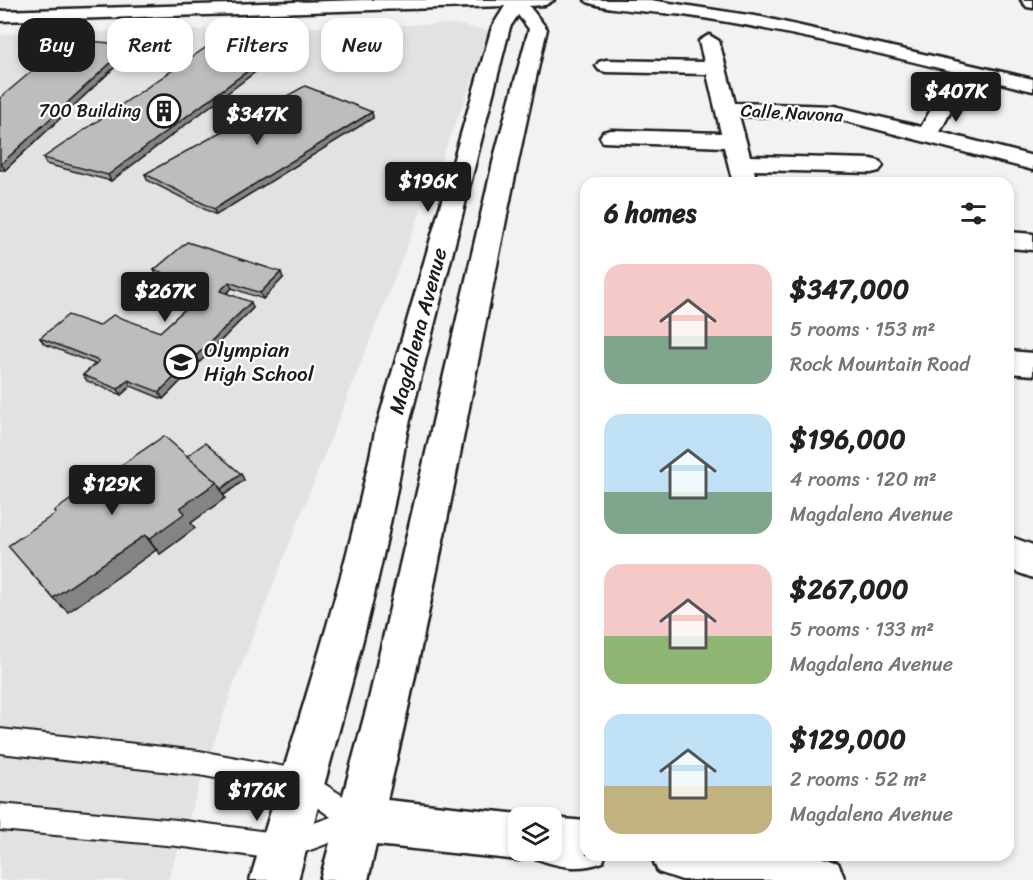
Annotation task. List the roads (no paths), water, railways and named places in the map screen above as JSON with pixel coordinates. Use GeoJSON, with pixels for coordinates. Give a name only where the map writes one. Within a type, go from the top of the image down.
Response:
{"type":"FeatureCollection","features":[{"type":"Feature","properties":{"kind":"street"},"geometry":{"type":"LineString","coordinates":[[594,0],[678,7],[770,23],[1033,85]]}},
{"type":"Feature","properties":{"kind":"street"},"geometry":{"type":"LineString","coordinates":[[0,16],[531,1],[538,29],[507,154],[390,699],[344,880]]}},
{"type":"Feature","properties":{"kind":"street","name":"Magdalena Avenue"},"geometry":{"type":"LineString","coordinates":[[279,864],[381,489],[391,432],[501,27],[531,1]]}},
{"type":"Feature","properties":{"kind":"street"},"geometry":{"type":"LineString","coordinates":[[709,42],[740,162]]}},
{"type":"Feature","properties":{"kind":"street"},"geometry":{"type":"LineString","coordinates":[[606,66],[716,68]]}},
{"type":"Feature","properties":{"kind":"street"},"geometry":{"type":"LineString","coordinates":[[927,136],[951,91]]}},
{"type":"Feature","properties":{"kind":"street","name":"Calle Navona"},"geometry":{"type":"LineString","coordinates":[[726,109],[834,112],[1033,163]]}},
{"type":"Feature","properties":{"kind":"street"},"geometry":{"type":"LineString","coordinates":[[611,137],[740,162],[871,166]]}},
{"type":"Feature","properties":{"kind":"street"},"geometry":{"type":"LineString","coordinates":[[1014,240],[1033,242]]}},
{"type":"Feature","properties":{"kind":"street"},"geometry":{"type":"LineString","coordinates":[[1014,362],[1033,364]]}},
{"type":"Feature","properties":{"kind":"street"},"geometry":{"type":"LineString","coordinates":[[1014,554],[1033,562]]}},
{"type":"Feature","properties":{"kind":"street"},"geometry":{"type":"LineString","coordinates":[[358,820],[508,836]]}},
{"type":"Feature","properties":{"kind":"street"},"geometry":{"type":"LineString","coordinates":[[562,842],[580,844]]}},
{"type":"Feature","properties":{"kind":"street"},"geometry":{"type":"LineString","coordinates":[[710,861],[820,880]]}},
{"type":"Feature","properties":{"kind":"lane"},"geometry":{"type":"LineString","coordinates":[[0,741],[199,763],[302,782],[358,820],[279,864],[177,833],[0,817]]}},
{"type":"Feature","properties":{"kind":"place","name":"700 Building"},"geometry":{"type":"Point","coordinates":[164,111]}},
{"type":"Feature","properties":{"kind":"place","name":"Olympian High School"},"geometry":{"type":"Point","coordinates":[181,362]}}]}
